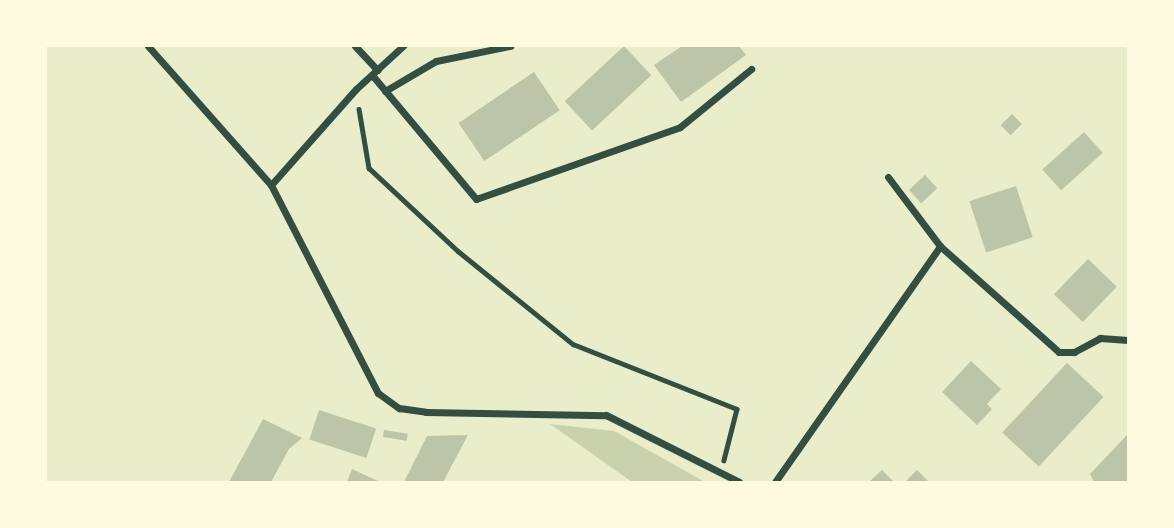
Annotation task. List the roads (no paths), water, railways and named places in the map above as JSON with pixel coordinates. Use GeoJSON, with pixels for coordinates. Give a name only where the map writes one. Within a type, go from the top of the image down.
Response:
{"type":"FeatureCollection","features":[{"type":"Feature","properties":{"kind":"street"},"geometry":{"type":"LineString","coordinates":[[148,46],[271,185],[378,393],[399,408],[606,415],[739,482]]}},
{"type":"Feature","properties":{"kind":"street"},"geometry":{"type":"LineString","coordinates":[[355,46],[385,91],[477,198],[680,127],[751,69]]}},
{"type":"Feature","properties":{"kind":"street"},"geometry":{"type":"LineString","coordinates":[[271,185],[356,89],[403,46]]}},
{"type":"Feature","properties":{"kind":"street"},"geometry":{"type":"LineString","coordinates":[[385,91],[436,61],[510,46]]}},
{"type":"Feature","properties":{"kind":"street"},"geometry":{"type":"LineString","coordinates":[[888,177],[940,246],[1059,352],[1074,352],[1100,338],[1129,340]]}},
{"type":"Feature","properties":{"kind":"street"},"geometry":{"type":"LineString","coordinates":[[775,482],[940,246]]}}]}
